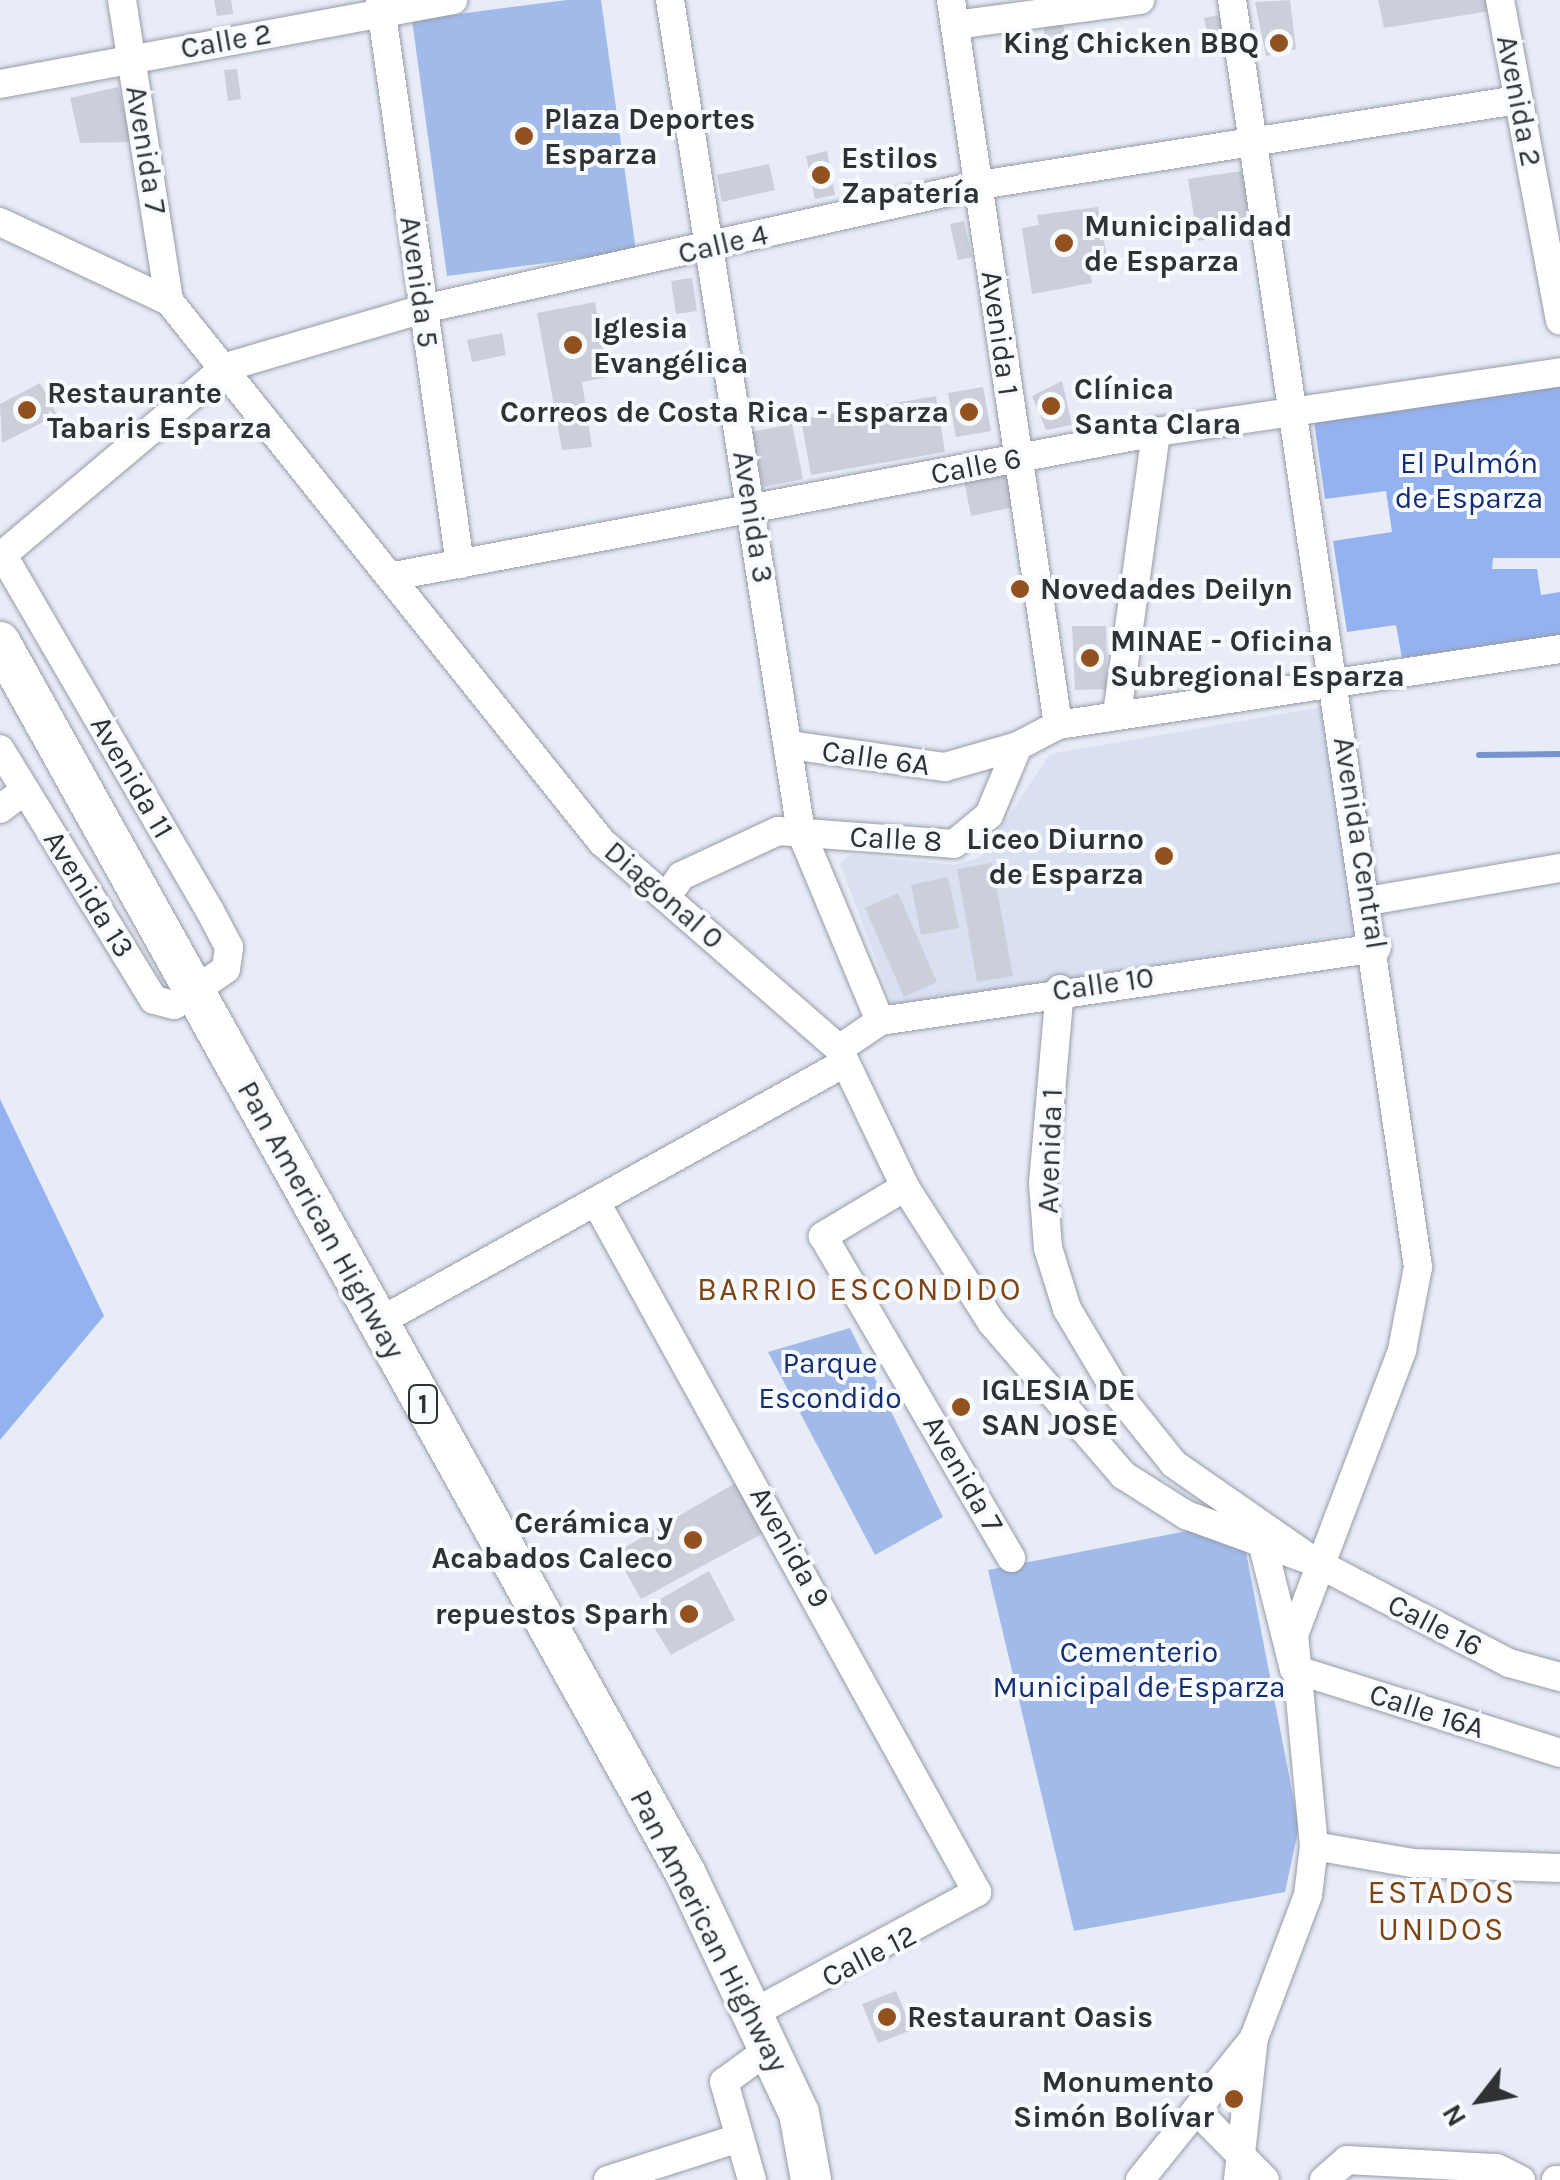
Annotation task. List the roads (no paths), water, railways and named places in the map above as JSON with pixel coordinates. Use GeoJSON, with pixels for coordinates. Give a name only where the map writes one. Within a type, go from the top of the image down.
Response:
{"type":"FeatureCollection","features":[{"type":"Feature","properties":{"kind":"highway","name":"Pan American Highway"},"geometry":{"type":"LineString","coordinates":[[0,642],[764,2030],[799,2113],[811,2180]]}},
{"type":"Feature","properties":{"kind":"street","name":"Avenida 7"},"geometry":{"type":"LineString","coordinates":[[122,0],[169,301]]}},
{"type":"Feature","properties":{"kind":"street","name":"Calle 2"},"geometry":{"type":"LineString","coordinates":[[0,84],[381,6],[454,0]]}},
{"type":"Feature","properties":{"kind":"street","name":"Avenida 3"},"geometry":{"type":"LineString","coordinates":[[670,0],[706,248],[752,508],[801,832],[880,1020]]}},
{"type":"Feature","properties":{"kind":"street"},"geometry":{"type":"LineString","coordinates":[[953,13],[1140,0]]}},
{"type":"Feature","properties":{"kind":"street","name":"Avenida Central"},"geometry":{"type":"LineString","coordinates":[[1140,2180],[1254,2038],[1308,1895],[1314,1846],[1294,1669],[1294,1635],[1316,1562],[1402,1350],[1418,1267],[1377,948],[1232,0]]}},
{"type":"Feature","properties":{"kind":"street","name":"Avenida 2"},"geometry":{"type":"LineString","coordinates":[[1500,0],[1517,100],[1553,242],[1560,320]]}},
{"type":"Feature","properties":{"kind":"street","name":"Avenida 5"},"geometry":{"type":"LineString","coordinates":[[381,6],[460,564]]}},
{"type":"Feature","properties":{"kind":"street","name":"Avenida 1"},"geometry":{"type":"LineString","coordinates":[[953,13],[1058,725]]}},
{"type":"Feature","properties":{"kind":"street","name":"Calle 4"},"geometry":{"type":"LineString","coordinates":[[2,556],[226,366],[422,309],[980,185],[1254,146],[1517,100]]}},
{"type":"Feature","properties":{"kind":"street","name":"Diagonal 0"},"geometry":{"type":"LineString","coordinates":[[0,222],[169,301],[226,366],[602,842],[840,1057],[905,1186],[992,1323],[1123,1475],[1186,1515],[1316,1562]]}},
{"type":"Feature","properties":{"kind":"street","name":"Calle 6"},"geometry":{"type":"LineString","coordinates":[[394,576],[1156,432],[1560,372]]}},
{"type":"Feature","properties":{"kind":"street"},"geometry":{"type":"LineString","coordinates":[[1117,714],[1156,432]]}},
{"type":"Feature","properties":{"kind":"street","name":"Avenida 11"},"geometry":{"type":"LineString","coordinates":[[2,556],[228,947],[226,969],[195,991]]}},
{"type":"Feature","properties":{"kind":"street"},"geometry":{"type":"LineString","coordinates":[[1018,746],[1058,725],[1117,714],[1560,649]]}},
{"type":"Feature","properties":{"kind":"street","name":"Calle 6A"},"geometry":{"type":"LineString","coordinates":[[790,745],[946,767],[1018,746]]}},
{"type":"Feature","properties":{"kind":"street","name":"Calle 8"},"geometry":{"type":"LineString","coordinates":[[666,897],[681,876],[762,834],[801,832],[954,844],[989,815],[1018,746]]}},
{"type":"Feature","properties":{"kind":"street","name":"Avenida 13"},"geometry":{"type":"LineString","coordinates":[[0,749],[154,1000],[174,1004],[195,991]]}},
{"type":"Feature","properties":{"kind":"street"},"geometry":{"type":"LineString","coordinates":[[0,809],[25,790]]}},
{"type":"Feature","properties":{"kind":"street"},"geometry":{"type":"LineString","coordinates":[[1368,901],[1560,868]]}},
{"type":"Feature","properties":{"kind":"street","name":"Calle 10"},"geometry":{"type":"LineString","coordinates":[[378,1324],[597,1204],[840,1057],[880,1020],[1060,988],[1377,948]]}},
{"type":"Feature","properties":{"kind":"street","name":"Avenida 1"},"geometry":{"type":"LineString","coordinates":[[1060,988],[1043,1183],[1067,1309],[1174,1464],[1316,1562]]}},
{"type":"Feature","properties":{"kind":"street","name":"Avenida 7"},"geometry":{"type":"LineString","coordinates":[[905,1186],[824,1236],[1010,1558]]}},
{"type":"Feature","properties":{"kind":"street","name":"Avenida 9"},"geometry":{"type":"LineString","coordinates":[[597,1204],[977,1892]]}},
{"type":"Feature","properties":{"kind":"street","name":"Avenida Central"},"geometry":{"type":"LineString","coordinates":[[1262,1542],[1294,1669]]}},
{"type":"Feature","properties":{"kind":"street","name":"Calle 16"},"geometry":{"type":"LineString","coordinates":[[1316,1562],[1510,1663],[1560,1677]]}},
{"type":"Feature","properties":{"kind":"street","name":"Calle 16A"},"geometry":{"type":"LineString","coordinates":[[1294,1669],[1560,1754]]}},
{"type":"Feature","properties":{"kind":"street"},"geometry":{"type":"LineString","coordinates":[[1314,1846],[1412,1863],[1560,1868]]}},
{"type":"Feature","properties":{"kind":"street","name":"Calle 12"},"geometry":{"type":"LineString","coordinates":[[739,2138],[726,2072],[764,2030],[977,1892]]}},
{"type":"Feature","properties":{"kind":"street"},"geometry":{"type":"LineString","coordinates":[[1238,2180],[1254,2038]]}},
{"type":"Feature","properties":{"kind":"street"},"geometry":{"type":"LineString","coordinates":[[1198,2112],[1244,2148],[1265,2180]]}},
{"type":"Feature","properties":{"kind":"street"},"geometry":{"type":"LineString","coordinates":[[608,2180],[739,2138],[752,2180]]}},
{"type":"Feature","properties":{"kind":"street"},"geometry":{"type":"LineString","coordinates":[[1324,2180],[1347,2160],[1497,2168],[1520,2180]]}},
{"type":"Feature","properties":{"kind":"waterway"},"geometry":{"type":"LineString","coordinates":[[1479,755],[1560,754]]}},
{"type":"Feature","properties":{"kind":"place","name":"King Chicken BBQ"},"geometry":{"type":"Point","coordinates":[1279,43]}},
{"type":"Feature","properties":{"kind":"place","name":"Plaza Deportes Esparza"},"geometry":{"type":"Point","coordinates":[524,136]}},
{"type":"Feature","properties":{"kind":"place","name":"Estilos Zapatería"},"geometry":{"type":"Point","coordinates":[821,175]}},
{"type":"Feature","properties":{"kind":"place","name":"Municipalidad de Esparza"},"geometry":{"type":"Point","coordinates":[1064,243]}},
{"type":"Feature","properties":{"kind":"place","name":"Iglesia Evangélica"},"geometry":{"type":"Point","coordinates":[573,345]}},
{"type":"Feature","properties":{"kind":"place","name":"Clínica Santa Clara"},"geometry":{"type":"Point","coordinates":[1051,406]}},
{"type":"Feature","properties":{"kind":"place","name":"Restaurante Tabaris Esparza"},"geometry":{"type":"Point","coordinates":[27,410]}},
{"type":"Feature","properties":{"kind":"place","name":"Correos de Costa Rica - Esparza"},"geometry":{"type":"Point","coordinates":[969,412]}},
{"type":"Feature","properties":{"kind":"place","name":"Novedades Deilyn"},"geometry":{"type":"Point","coordinates":[1020,589]}},
{"type":"Feature","properties":{"kind":"place","name":"MINAE - Oficina Subregional Esparza"},"geometry":{"type":"Point","coordinates":[1090,658]}},
{"type":"Feature","properties":{"kind":"place","name":"Liceo Diurno de Esparza"},"geometry":{"type":"Point","coordinates":[1164,856]}},
{"type":"Feature","properties":{"kind":"place","name":"IGLESIA DE SAN JOSE"},"geometry":{"type":"Point","coordinates":[961,1407]}},
{"type":"Feature","properties":{"kind":"place","name":"Cerámica y Acabados Caleco"},"geometry":{"type":"Point","coordinates":[693,1540]}},
{"type":"Feature","properties":{"kind":"place","name":"repuestos Sparh"},"geometry":{"type":"Point","coordinates":[689,1614]}},
{"type":"Feature","properties":{"kind":"place","name":"Restaurant Oasis"},"geometry":{"type":"Point","coordinates":[887,2017]}},
{"type":"Feature","properties":{"kind":"place","name":"Monumento Simón Bolívar"},"geometry":{"type":"Point","coordinates":[1234,2099]}},
{"type":"Feature","properties":{"kind":"district","name":"BARRIO ESCONDIDO"},"geometry":{"type":"Point","coordinates":[860,1290]}},
{"type":"Feature","properties":{"kind":"district","name":"ESTADOS UNIDOS"},"geometry":{"type":"Point","coordinates":[1442,1912]}},
{"type":"Feature","properties":{"kind":"park label","name":"El Pulmón de Esparza"},"geometry":{"type":"Point","coordinates":[1469,480]}},
{"type":"Feature","properties":{"kind":"park label","name":"Parque Escondido"},"geometry":{"type":"Point","coordinates":[830,1380]}},
{"type":"Feature","properties":{"kind":"park label","name":"Cementerio Municipal de Esparza"},"geometry":{"type":"Point","coordinates":[1139,1669]}}]}
